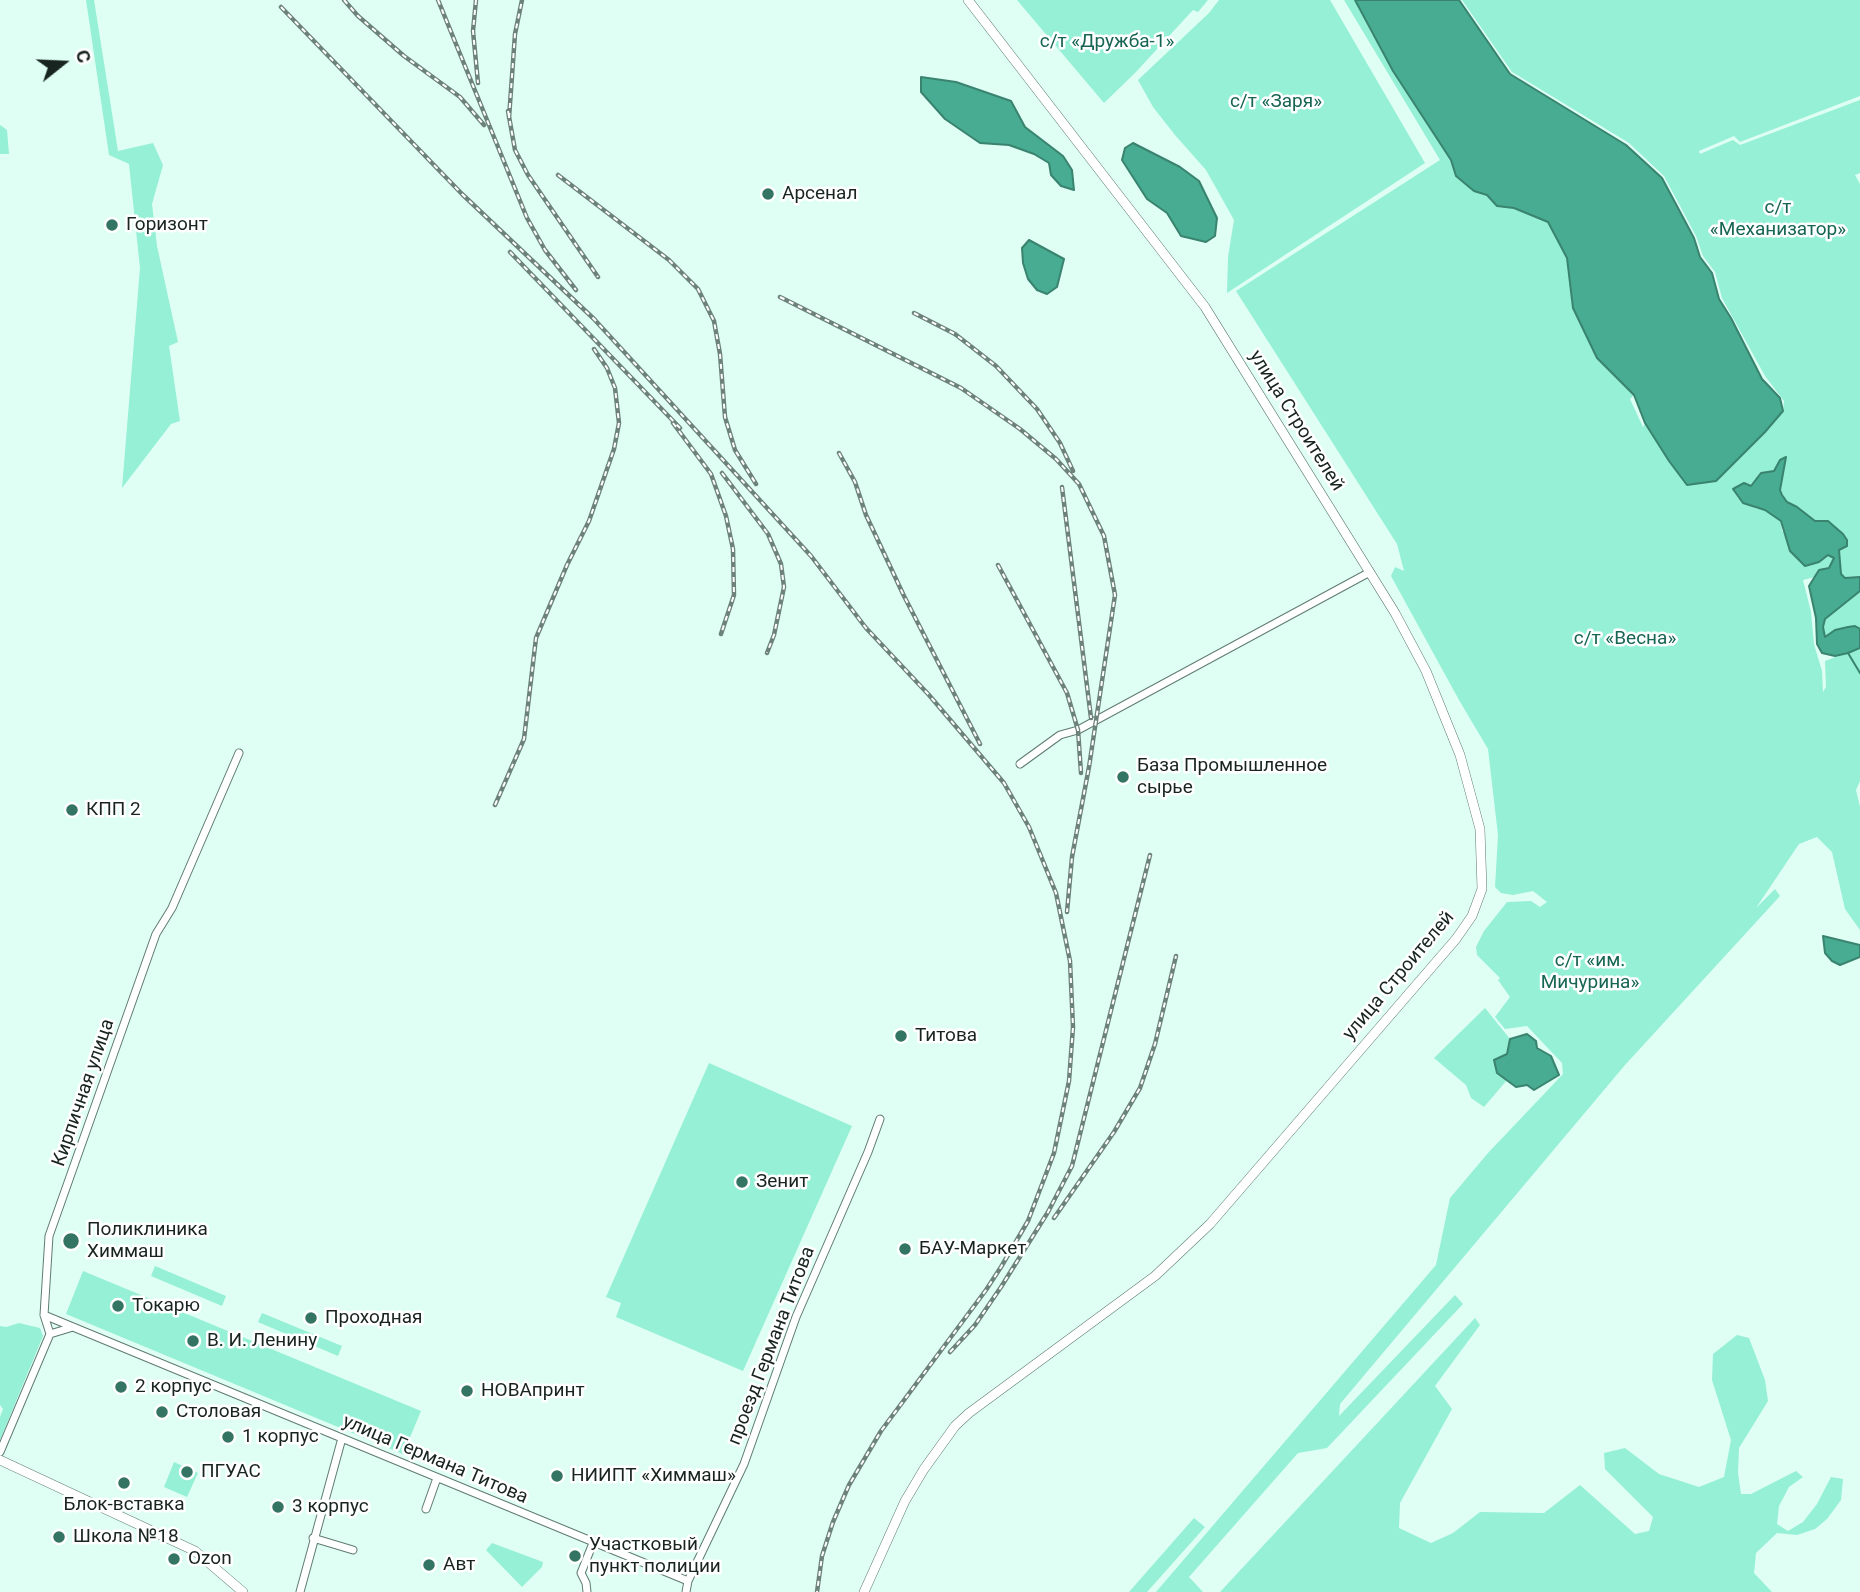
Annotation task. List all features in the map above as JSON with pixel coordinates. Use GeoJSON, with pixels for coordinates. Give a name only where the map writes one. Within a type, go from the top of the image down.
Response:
{"type":"FeatureCollection","features":[{"type":"Feature","properties":{"kind":"main road","name":"улица Строителей"},"geometry":{"type":"LineString","coordinates":[[864,1592],[905,1501],[955,1426],[1155,1276],[1210,1224],[1447,950],[1472,916],[1482,889],[1480,829],[1461,755],[1426,671],[1395,613],[1205,307],[968,0]]}},
{"type":"Feature","properties":{"kind":"main road"},"geometry":{"type":"LineString","coordinates":[[0,1460],[195,1551],[243,1592]]}},
{"type":"Feature","properties":{"kind":"street"},"geometry":{"type":"LineString","coordinates":[[1020,764],[1060,735],[1078,730],[1370,572]]}},
{"type":"Feature","properties":{"kind":"street","name":"Кирпичная улица"},"geometry":{"type":"LineString","coordinates":[[50,1334],[44,1315],[49,1236],[156,934],[173,908],[239,753]]}},
{"type":"Feature","properties":{"kind":"street","name":"проезд Германа Титова"},"geometry":{"type":"LineString","coordinates":[[688,1581],[744,1464],[796,1317],[880,1119]]}},
{"type":"Feature","properties":{"kind":"street","name":"улица Германа Титова"},"geometry":{"type":"LineString","coordinates":[[44,1315],[688,1581]]}},
{"type":"Feature","properties":{"kind":"street"},"geometry":{"type":"LineString","coordinates":[[0,1452],[50,1334],[73,1326]]}},
{"type":"Feature","properties":{"kind":"street"},"geometry":{"type":"LineString","coordinates":[[300,1592],[342,1438]]}},
{"type":"Feature","properties":{"kind":"street"},"geometry":{"type":"LineString","coordinates":[[426,1509],[437,1478]]}},
{"type":"Feature","properties":{"kind":"street"},"geometry":{"type":"LineString","coordinates":[[313,1538],[353,1550]]}},
{"type":"Feature","properties":{"kind":"street"},"geometry":{"type":"LineString","coordinates":[[587,1592],[581,1573],[593,1542]]}},
{"type":"Feature","properties":{"kind":"street"},"geometry":{"type":"LineString","coordinates":[[686,1592],[688,1581]]}},
{"type":"Feature","properties":{"kind":"green space"},"geometry":{"type":"Polygon","coordinates":[[[86,0],[94,0],[118,151],[153,143],[163,165],[152,204],[157,246],[178,342],[169,346],[180,421],[171,424],[122,488],[140,268],[129,164],[109,155],[86,0]]]}},
{"type":"Feature","properties":{"kind":"green space","name":"с/т «Дружба-1»"},"geometry":{"type":"Polygon","coordinates":[[[1017,0],[1208,0],[1198,12],[1193,10],[1104,103],[1017,0]]]}},
{"type":"Feature","properties":{"kind":"green space","name":"с/т «Заря»"},"geometry":{"type":"Polygon","coordinates":[[[1219,0],[1330,0],[1425,163],[1227,293],[1228,257],[1234,220],[1206,170],[1153,107],[1138,80],[1209,13],[1219,0]]]}},
{"type":"Feature","properties":{"kind":"green space"},"geometry":{"type":"Polygon","coordinates":[[[1344,0],[1355,0],[1371,32],[1451,160],[1456,176],[1474,191],[1487,195],[1497,206],[1514,208],[1548,222],[1567,258],[1573,308],[1597,358],[1634,395],[1630,399],[1643,427],[1645,423],[1669,461],[1716,481],[1783,411],[1784,401],[1765,376],[1722,298],[1715,272],[1703,256],[1696,236],[1664,176],[1629,143],[1512,72],[1462,0],[1860,0],[1860,96],[1740,142],[1734,136],[1699,151],[1700,154],[1733,140],[1740,145],[1860,100],[1860,173],[1855,175],[1860,184],[1860,577],[1845,578],[1841,574],[1839,550],[1843,534],[1821,520],[1816,521],[1787,502],[1782,495],[1780,490],[1786,458],[1774,471],[1761,473],[1750,486],[1754,508],[1764,510],[1781,521],[1782,531],[1819,562],[1828,555],[1834,558],[1829,568],[1819,570],[1815,577],[1803,580],[1811,612],[1814,644],[1822,671],[1823,692],[1826,687],[1825,661],[1860,648],[1860,781],[1856,790],[1860,807],[1860,930],[1845,909],[1832,852],[1817,837],[1799,844],[1756,908],[1775,889],[1780,896],[1625,1065],[1340,1404],[1339,1416],[1455,1295],[1463,1304],[1327,1448],[1298,1453],[1189,1577],[1203,1592],[1156,1592],[1436,1265],[1450,1198],[1488,1153],[1563,1074],[1562,1063],[1527,1026],[1505,1029],[1495,1017],[1510,997],[1498,980],[1500,978],[1477,955],[1476,947],[1484,931],[1507,902],[1531,901],[1540,907],[1547,902],[1533,891],[1513,895],[1501,893],[1495,887],[1498,835],[1488,749],[1391,576],[1395,567],[1404,571],[1397,544],[1236,291],[1440,160],[1344,0]]]}},
{"type":"Feature","properties":{"kind":"green space"},"geometry":{"type":"Polygon","coordinates":[[[0,125],[7,130],[9,154],[0,154],[0,125]]]}},
{"type":"Feature","properties":{"kind":"green space"},"geometry":{"type":"Polygon","coordinates":[[[1860,591],[1860,629],[1855,626],[1835,630],[1825,637],[1824,619],[1860,591]]]}},
{"type":"Feature","properties":{"kind":"green space"},"geometry":{"type":"Polygon","coordinates":[[[1485,1008],[1510,1039],[1507,1053],[1494,1060],[1497,1073],[1507,1080],[1484,1107],[1471,1098],[1466,1085],[1434,1058],[1485,1008]]]}},
{"type":"Feature","properties":{"kind":"green space","name":"Зенит"},"geometry":{"type":"Polygon","coordinates":[[[709,1063],[852,1126],[743,1371],[616,1317],[621,1303],[606,1297],[709,1063]]]}},
{"type":"Feature","properties":{"kind":"green space"},"geometry":{"type":"Polygon","coordinates":[[[155,1266],[226,1296],[222,1306],[151,1276],[155,1266]]]}},
{"type":"Feature","properties":{"kind":"green space"},"geometry":{"type":"Polygon","coordinates":[[[83,1271],[421,1411],[403,1454],[66,1314],[83,1271]]]}},
{"type":"Feature","properties":{"kind":"green space"},"geometry":{"type":"Polygon","coordinates":[[[262,1313],[342,1346],[338,1356],[258,1322],[262,1313]]]}},
{"type":"Feature","properties":{"kind":"green space"},"geometry":{"type":"Polygon","coordinates":[[[1475,1318],[1480,1325],[1435,1386],[1452,1409],[1400,1503],[1399,1528],[1431,1543],[1453,1533],[1480,1512],[1544,1513],[1580,1485],[1635,1534],[1649,1531],[1653,1517],[1605,1469],[1604,1453],[1625,1448],[1659,1474],[1699,1487],[1724,1477],[1731,1440],[1712,1380],[1713,1354],[1737,1335],[1749,1338],[1765,1380],[1768,1401],[1739,1448],[1741,1494],[1751,1494],[1796,1471],[1803,1477],[1789,1487],[1779,1506],[1777,1524],[1788,1531],[1803,1522],[1817,1504],[1831,1477],[1843,1479],[1841,1500],[1827,1519],[1815,1529],[1797,1535],[1777,1533],[1756,1553],[1754,1573],[1772,1592],[1220,1592],[1475,1318]]]}},
{"type":"Feature","properties":{"kind":"green space"},"geometry":{"type":"Polygon","coordinates":[[[19,1323],[40,1328],[43,1336],[0,1440],[0,1417],[3,1409],[0,1405],[0,1326],[19,1323]]]}},
{"type":"Feature","properties":{"kind":"green space"},"geometry":{"type":"Polygon","coordinates":[[[174,1462],[198,1473],[187,1497],[164,1487],[174,1462]]]}},
{"type":"Feature","properties":{"kind":"green space"},"geometry":{"type":"Polygon","coordinates":[[[1194,1518],[1205,1527],[1147,1592],[1129,1592],[1194,1518]]]}},
{"type":"Feature","properties":{"kind":"green space"},"geometry":{"type":"Polygon","coordinates":[[[492,1543],[543,1562],[542,1567],[522,1587],[486,1550],[492,1543]]]}},
{"type":"Feature","properties":{"kind":"shaded area"},"geometry":{"type":"Polygon","coordinates":[[[1355,0],[1459,0],[1510,74],[1626,145],[1662,178],[1694,238],[1700,257],[1712,273],[1719,299],[1762,379],[1780,398],[1783,411],[1716,481],[1687,485],[1645,423],[1634,395],[1597,358],[1573,308],[1567,258],[1548,222],[1514,208],[1497,206],[1487,195],[1474,191],[1456,176],[1451,160],[1393,71],[1355,0]]]}},
{"type":"Feature","properties":{"kind":"shaded area"},"geometry":{"type":"Polygon","coordinates":[[[921,77],[956,82],[1011,101],[1025,127],[1063,156],[1072,170],[1074,190],[1061,186],[1051,175],[1049,163],[1034,154],[1009,145],[980,143],[945,119],[921,92],[921,77]]]}},
{"type":"Feature","properties":{"kind":"shaded area"},"geometry":{"type":"Polygon","coordinates":[[[1133,143],[1180,167],[1199,181],[1217,218],[1215,236],[1206,242],[1181,236],[1167,213],[1147,199],[1122,160],[1125,148],[1133,143]]]}},
{"type":"Feature","properties":{"kind":"shaded area"},"geometry":{"type":"Polygon","coordinates":[[[1029,240],[1064,259],[1057,287],[1047,294],[1037,290],[1028,279],[1022,248],[1029,240]]]}},
{"type":"Feature","properties":{"kind":"shaded area"},"geometry":{"type":"Polygon","coordinates":[[[1786,457],[1780,490],[1782,495],[1787,502],[1815,521],[1828,521],[1843,534],[1847,546],[1839,550],[1841,574],[1845,578],[1860,577],[1860,591],[1825,619],[1823,627],[1825,637],[1835,630],[1848,627],[1855,626],[1860,629],[1860,648],[1848,653],[1835,656],[1822,653],[1817,644],[1816,618],[1809,586],[1819,570],[1829,568],[1834,558],[1828,555],[1819,562],[1805,566],[1790,551],[1781,521],[1765,510],[1743,503],[1733,489],[1744,483],[1751,486],[1761,473],[1774,471],[1780,460],[1786,457]]]}},
{"type":"Feature","properties":{"kind":"shaded area"},"geometry":{"type":"Polygon","coordinates":[[[1823,936],[1860,945],[1860,957],[1840,965],[1832,961],[1825,953],[1823,936]]]}},
{"type":"Feature","properties":{"kind":"shaded area"},"geometry":{"type":"Polygon","coordinates":[[[1527,1034],[1536,1041],[1537,1048],[1551,1056],[1559,1075],[1534,1090],[1527,1085],[1516,1087],[1497,1073],[1494,1060],[1507,1054],[1510,1039],[1527,1034]]]}},
{"type":"Feature","properties":{"kind":"waterway"},"geometry":{"type":"LineString","coordinates":[[1848,653],[1860,673]]}},
{"type":"Feature","properties":{"kind":"railway"},"geometry":{"type":"LineString","coordinates":[[344,0],[358,16],[404,56],[460,97],[484,125]]}},
{"type":"Feature","properties":{"kind":"railway"},"geometry":{"type":"LineString","coordinates":[[438,0],[527,218],[545,250],[576,290]]}},
{"type":"Feature","properties":{"kind":"railway"},"geometry":{"type":"LineString","coordinates":[[476,0],[473,31],[478,83]]}},
{"type":"Feature","properties":{"kind":"railway"},"geometry":{"type":"LineString","coordinates":[[509,118],[515,34],[522,0]]}},
{"type":"Feature","properties":{"kind":"railway"},"geometry":{"type":"LineString","coordinates":[[281,7],[462,194],[594,319],[811,556],[866,628],[929,695],[1004,783],[1029,827],[1056,893],[1070,961],[1073,1027],[1069,1081],[1054,1153],[1028,1221],[1001,1267],[881,1431],[849,1485],[822,1556],[817,1592]]}},
{"type":"Feature","properties":{"kind":"railway"},"geometry":{"type":"LineString","coordinates":[[508,111],[515,150],[528,175],[598,277]]}},
{"type":"Feature","properties":{"kind":"railway"},"geometry":{"type":"LineString","coordinates":[[558,175],[669,260],[698,289],[714,321],[720,354],[725,417],[735,450],[756,484]]}},
{"type":"Feature","properties":{"kind":"railway"},"geometry":{"type":"LineString","coordinates":[[510,252],[680,428]]}},
{"type":"Feature","properties":{"kind":"railway"},"geometry":{"type":"LineString","coordinates":[[780,297],[961,388],[1020,429],[1056,459],[1079,484],[1104,536],[1115,595],[1089,767],[1072,857],[1067,912]]}},
{"type":"Feature","properties":{"kind":"railway"},"geometry":{"type":"LineString","coordinates":[[914,313],[955,334],[996,366],[1037,409],[1060,443],[1073,471]]}},
{"type":"Feature","properties":{"kind":"railway"},"geometry":{"type":"LineString","coordinates":[[495,805],[524,739],[536,638],[589,521],[614,449],[619,423],[615,388],[607,368],[594,349]]}},
{"type":"Feature","properties":{"kind":"railway"},"geometry":{"type":"LineString","coordinates":[[673,423],[711,474],[726,516],[733,549],[734,595],[721,634]]}},
{"type":"Feature","properties":{"kind":"railway"},"geometry":{"type":"LineString","coordinates":[[839,453],[855,482],[866,515],[904,596],[980,744]]}},
{"type":"Feature","properties":{"kind":"railway"},"geometry":{"type":"LineString","coordinates":[[722,473],[768,534],[781,564],[784,587],[774,635],[767,653]]}},
{"type":"Feature","properties":{"kind":"railway"},"geometry":{"type":"LineString","coordinates":[[1062,487],[1091,718]]}},
{"type":"Feature","properties":{"kind":"railway"},"geometry":{"type":"LineString","coordinates":[[998,565],[1067,693],[1078,730],[1081,773]]}},
{"type":"Feature","properties":{"kind":"railway"},"geometry":{"type":"LineString","coordinates":[[950,1352],[975,1325],[1001,1287],[1048,1212],[1072,1166],[1150,855]]}},
{"type":"Feature","properties":{"kind":"railway"},"geometry":{"type":"LineString","coordinates":[[1054,1218],[1114,1132],[1140,1088],[1155,1044],[1176,956]]}},
{"type":"Feature","properties":{"kind":"place","name":"Арсенал"},"geometry":{"type":"Point","coordinates":[768,194]}},
{"type":"Feature","properties":{"kind":"place","name":"Горизонт"},"geometry":{"type":"Point","coordinates":[112,225]}},
{"type":"Feature","properties":{"kind":"place","name":"База Промышленное сырье"},"geometry":{"type":"Point","coordinates":[1123,777]}},
{"type":"Feature","properties":{"kind":"place","name":"КПП 2"},"geometry":{"type":"Point","coordinates":[72,810]}},
{"type":"Feature","properties":{"kind":"place","name":"Титова"},"geometry":{"type":"Point","coordinates":[901,1036]}},
{"type":"Feature","properties":{"kind":"place","name":"Зенит"},"geometry":{"type":"Point","coordinates":[742,1182]}},
{"type":"Feature","properties":{"kind":"place","name":"Поликлиника Химмаш"},"geometry":{"type":"Point","coordinates":[71,1241]}},
{"type":"Feature","properties":{"kind":"place","name":"БАУ-Маркет"},"geometry":{"type":"Point","coordinates":[905,1249]}},
{"type":"Feature","properties":{"kind":"place","name":"Токарю"},"geometry":{"type":"Point","coordinates":[118,1306]}},
{"type":"Feature","properties":{"kind":"place","name":"Проходная"},"geometry":{"type":"Point","coordinates":[311,1318]}},
{"type":"Feature","properties":{"kind":"place","name":"В. И. Ленину"},"geometry":{"type":"Point","coordinates":[193,1341]}},
{"type":"Feature","properties":{"kind":"place","name":"2 корпус"},"geometry":{"type":"Point","coordinates":[121,1387]}},
{"type":"Feature","properties":{"kind":"place","name":"НОВАпринт"},"geometry":{"type":"Point","coordinates":[467,1391]}},
{"type":"Feature","properties":{"kind":"place","name":"Столовая"},"geometry":{"type":"Point","coordinates":[162,1412]}},
{"type":"Feature","properties":{"kind":"place","name":"1 корпус"},"geometry":{"type":"Point","coordinates":[228,1437]}},
{"type":"Feature","properties":{"kind":"place","name":"ПГУАС"},"geometry":{"type":"Point","coordinates":[187,1472]}},
{"type":"Feature","properties":{"kind":"place","name":"НИИПТ «Химмаш»"},"geometry":{"type":"Point","coordinates":[557,1476]}},
{"type":"Feature","properties":{"kind":"place","name":"Блок-вставка"},"geometry":{"type":"Point","coordinates":[124,1483]}},
{"type":"Feature","properties":{"kind":"place","name":"3 корпус"},"geometry":{"type":"Point","coordinates":[278,1507]}},
{"type":"Feature","properties":{"kind":"place","name":"Школа №18"},"geometry":{"type":"Point","coordinates":[59,1537]}},
{"type":"Feature","properties":{"kind":"place","name":"Участковый пункт полиции"},"geometry":{"type":"Point","coordinates":[575,1556]}},
{"type":"Feature","properties":{"kind":"place","name":"Ozon"},"geometry":{"type":"Point","coordinates":[174,1559]}},
{"type":"Feature","properties":{"kind":"place","name":"Авт"},"geometry":{"type":"Point","coordinates":[429,1565]}},
{"type":"Feature","properties":{"kind":"park label","name":"с/т «Механизатор»"},"geometry":{"type":"Point","coordinates":[1778,219]}},
{"type":"Feature","properties":{"kind":"park label","name":"с/т «Весна»"},"geometry":{"type":"Point","coordinates":[1625,639]}},
{"type":"Feature","properties":{"kind":"park label","name":"с/т «им. Мичурина»"},"geometry":{"type":"Point","coordinates":[1590,972]}}]}
